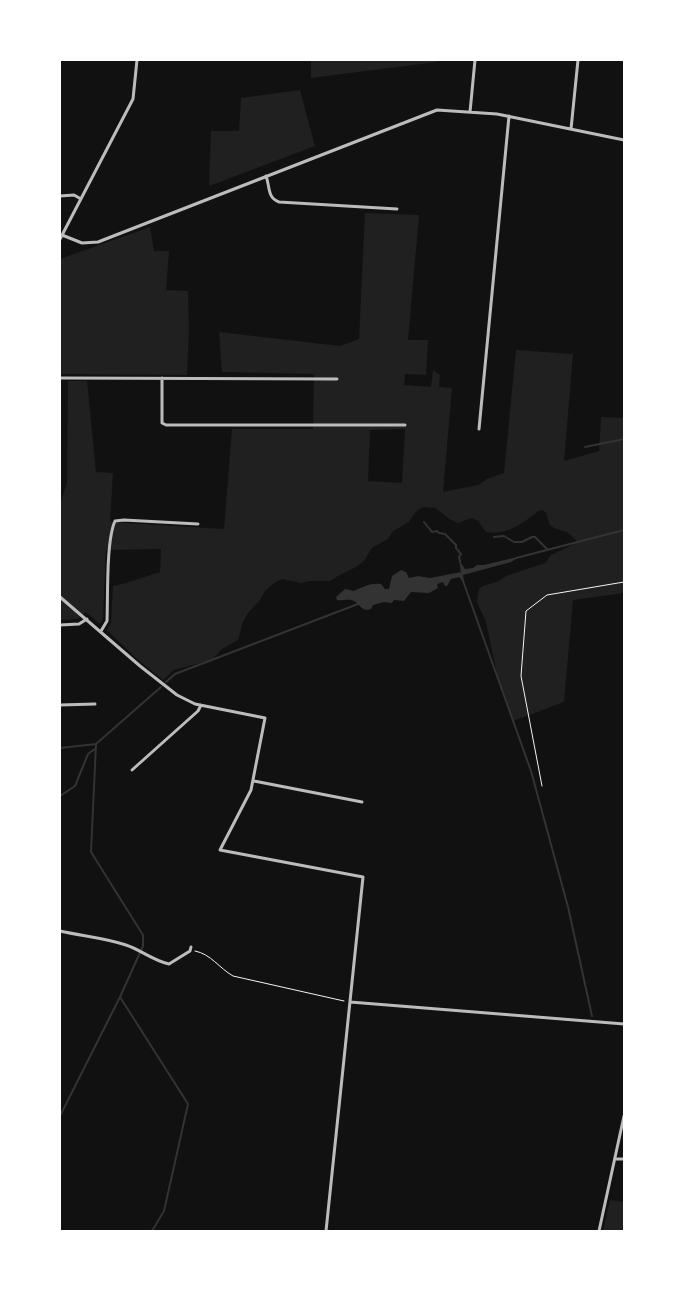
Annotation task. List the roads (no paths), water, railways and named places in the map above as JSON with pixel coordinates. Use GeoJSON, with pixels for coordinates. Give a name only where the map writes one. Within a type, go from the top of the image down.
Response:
{"type":"FeatureCollection","features":[{"type":"Feature","properties":{"kind":"street"},"geometry":{"type":"LineString","coordinates":[[137,60],[134,95],[130,105],[61,237],[89,244],[98,242],[429,112],[442,110],[509,116],[624,140]]}},
{"type":"Feature","properties":{"kind":"street"},"geometry":{"type":"LineString","coordinates":[[470,112],[475,60]]}},
{"type":"Feature","properties":{"kind":"street"},"geometry":{"type":"LineString","coordinates":[[571,129],[578,60]]}},
{"type":"Feature","properties":{"kind":"street"},"geometry":{"type":"LineString","coordinates":[[479,429],[509,116]]}},
{"type":"Feature","properties":{"kind":"street"},"geometry":{"type":"LineString","coordinates":[[266,176],[270,196],[279,202],[397,208]]}},
{"type":"Feature","properties":{"kind":"street"},"geometry":{"type":"LineString","coordinates":[[60,196],[74,195],[81,199]]}},
{"type":"Feature","properties":{"kind":"street"},"geometry":{"type":"LineString","coordinates":[[60,378],[337,379]]}},
{"type":"Feature","properties":{"kind":"street"},"geometry":{"type":"LineString","coordinates":[[162,378],[162,423],[166,425],[405,425]]}},
{"type":"Feature","properties":{"kind":"street"},"geometry":{"type":"LineString","coordinates":[[101,630],[107,622],[112,527],[115,521],[198,524]]}},
{"type":"Feature","properties":{"kind":"street"},"geometry":{"type":"LineString","coordinates":[[60,597],[101,630],[140,666],[177,695],[201,705],[265,718],[252,790],[220,850],[363,877],[326,1231]]}},
{"type":"Feature","properties":{"kind":"street"},"geometry":{"type":"LineString","coordinates":[[60,625],[79,624],[87,619]]}},
{"type":"Feature","properties":{"kind":"street"},"geometry":{"type":"LineString","coordinates":[[60,706],[95,704]]}},
{"type":"Feature","properties":{"kind":"street"},"geometry":{"type":"LineString","coordinates":[[132,770],[198,711],[201,705]]}},
{"type":"Feature","properties":{"kind":"street"},"geometry":{"type":"LineString","coordinates":[[254,781],[362,802]]}},
{"type":"Feature","properties":{"kind":"street"},"geometry":{"type":"LineString","coordinates":[[60,931],[124,944],[138,949],[163,963],[169,964],[190,949]]}},
{"type":"Feature","properties":{"kind":"street"},"geometry":{"type":"LineString","coordinates":[[350,1002],[624,1024]]}},
{"type":"Feature","properties":{"kind":"street"},"geometry":{"type":"LineString","coordinates":[[599,1231],[624,1116]]}},
{"type":"Feature","properties":{"kind":"street"},"geometry":{"type":"LineString","coordinates":[[615,1158],[624,1159]]}},
{"type":"Feature","properties":{"kind":"waterway"},"geometry":{"type":"LineString","coordinates":[[585,447],[624,439]]}},
{"type":"Feature","properties":{"kind":"waterway"},"geometry":{"type":"LineString","coordinates":[[424,522],[432,532],[437,531],[445,534],[456,545],[461,554],[459,557],[460,562]]}},
{"type":"Feature","properties":{"kind":"waterway"},"geometry":{"type":"LineString","coordinates":[[516,558],[624,530]]}},
{"type":"Feature","properties":{"kind":"waterway"},"geometry":{"type":"LineString","coordinates":[[494,537],[504,536],[514,542],[522,542],[535,537],[548,550]]}},
{"type":"Feature","properties":{"kind":"waterway"},"geometry":{"type":"LineString","coordinates":[[462,578],[531,771],[568,907],[592,1016]]}},
{"type":"Feature","properties":{"kind":"waterway"},"geometry":{"type":"LineString","coordinates":[[166,682],[175,674],[358,604]]}},
{"type":"Feature","properties":{"kind":"waterway"},"geometry":{"type":"LineString","coordinates":[[60,748],[96,744],[161,687]]}},
{"type":"Feature","properties":{"kind":"waterway"},"geometry":{"type":"LineString","coordinates":[[60,1116],[120,997],[143,946],[143,935],[91,852],[96,744]]}},
{"type":"Feature","properties":{"kind":"waterway"},"geometry":{"type":"LineString","coordinates":[[60,796],[75,786],[88,754],[96,748]]}},
{"type":"Feature","properties":{"kind":"waterway"},"geometry":{"type":"LineString","coordinates":[[120,997],[188,1104],[164,1211],[152,1231]]}}]}
